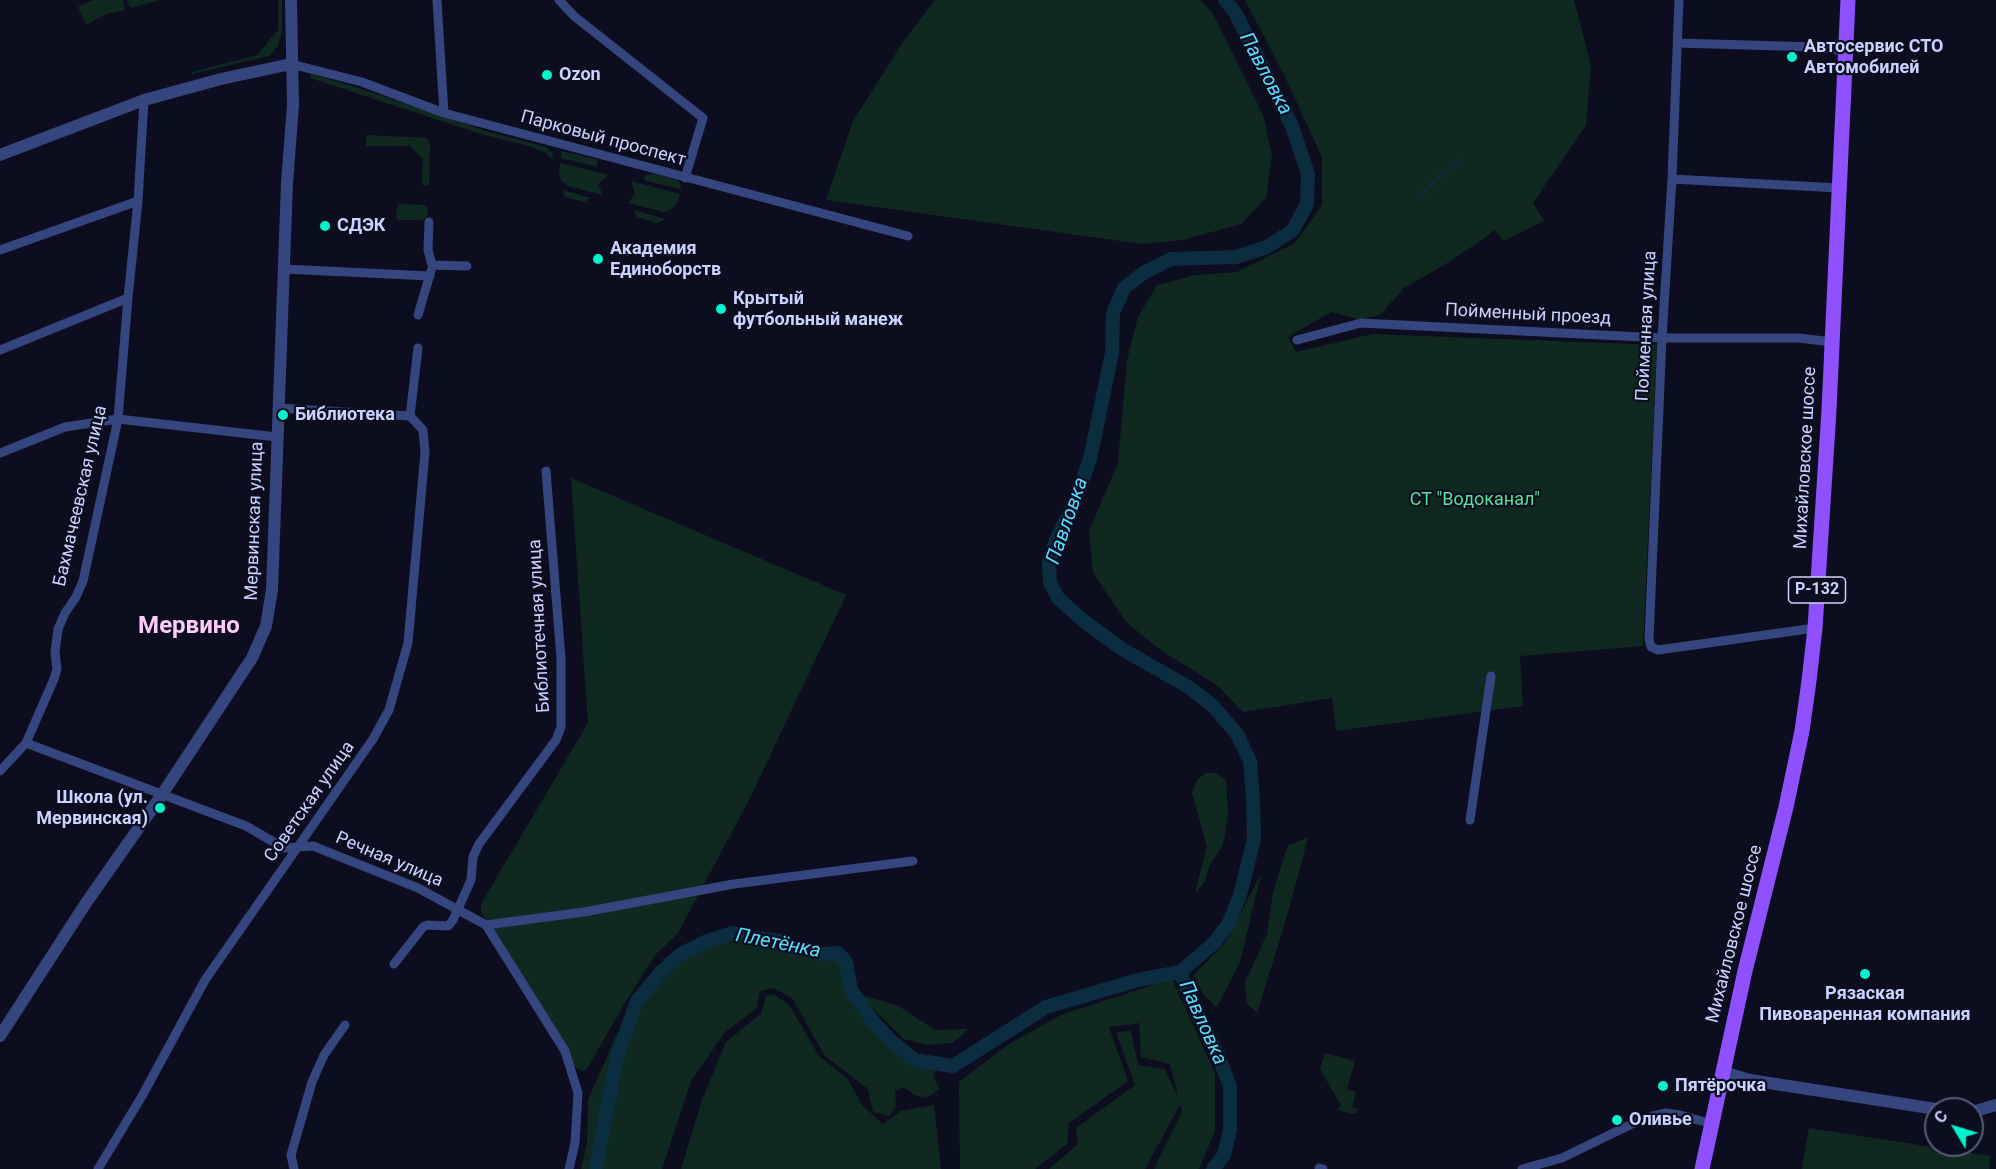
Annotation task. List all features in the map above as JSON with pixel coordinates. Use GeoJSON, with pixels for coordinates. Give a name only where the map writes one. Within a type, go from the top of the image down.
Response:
{"type":"FeatureCollection","features":[{"type":"Feature","properties":{"kind":"main road","name":"Михайловское шоссе"},"geometry":{"type":"LineString","coordinates":[[1702,1169],[1745,970],[1790,791],[1802,731],[1815,628],[1832,342],[1848,0]]}},
{"type":"Feature","properties":{"kind":"street","name":"Мервинская улица"},"geometry":{"type":"LineString","coordinates":[[0,1036],[86,903],[252,658],[266,626],[273,590],[287,183],[293,105],[291,0]]}},
{"type":"Feature","properties":{"kind":"street"},"geometry":{"type":"LineString","coordinates":[[437,0],[444,113]]}},
{"type":"Feature","properties":{"kind":"street"},"geometry":{"type":"LineString","coordinates":[[559,0],[574,16],[704,118],[685,178]]}},
{"type":"Feature","properties":{"kind":"street","name":"Пойменная улица"},"geometry":{"type":"LineString","coordinates":[[1679,0],[1649,639],[1651,647],[1658,650],[1815,628]]}},
{"type":"Feature","properties":{"kind":"street"},"geometry":{"type":"LineString","coordinates":[[1678,43],[1815,47],[1845,51]]}},
{"type":"Feature","properties":{"kind":"street"},"geometry":{"type":"LineString","coordinates":[[0,155],[144,100],[291,64]]}},
{"type":"Feature","properties":{"kind":"street","name":"Парковый проспект"},"geometry":{"type":"LineString","coordinates":[[291,64],[362,82],[444,113],[908,236]]}},
{"type":"Feature","properties":{"kind":"street","name":"Бахмачеевская улица"},"geometry":{"type":"LineString","coordinates":[[0,771],[26,743],[54,679],[57,669],[55,652],[58,629],[83,581],[118,419],[138,201],[144,100]]}},
{"type":"Feature","properties":{"kind":"street"},"geometry":{"type":"LineString","coordinates":[[1672,179],[1839,188]]}},
{"type":"Feature","properties":{"kind":"street"},"geometry":{"type":"LineString","coordinates":[[0,250],[138,201]]}},
{"type":"Feature","properties":{"kind":"street"},"geometry":{"type":"LineString","coordinates":[[418,315],[432,265],[428,250],[429,222]]}},
{"type":"Feature","properties":{"kind":"street"},"geometry":{"type":"LineString","coordinates":[[432,265],[467,266]]}},
{"type":"Feature","properties":{"kind":"street"},"geometry":{"type":"LineString","coordinates":[[284,269],[430,276]]}},
{"type":"Feature","properties":{"kind":"street"},"geometry":{"type":"LineString","coordinates":[[0,350],[128,298]]}},
{"type":"Feature","properties":{"kind":"street","name":"Пойменный проезд"},"geometry":{"type":"LineString","coordinates":[[1297,340],[1361,323],[1662,338],[1799,338],[1832,342]]}},
{"type":"Feature","properties":{"kind":"street"},"geometry":{"type":"LineString","coordinates":[[278,408],[410,416],[418,348]]}},
{"type":"Feature","properties":{"kind":"street","name":"Советская улица"},"geometry":{"type":"LineString","coordinates":[[98,1169],[142,1096],[205,980],[373,739],[389,710],[408,643],[425,452],[423,430],[410,416]]}},
{"type":"Feature","properties":{"kind":"street"},"geometry":{"type":"LineString","coordinates":[[0,453],[65,427],[118,419],[277,437]]}},
{"type":"Feature","properties":{"kind":"street","name":"Библиотечная улица"},"geometry":{"type":"LineString","coordinates":[[459,910],[471,880],[473,857],[479,844],[556,740],[561,727],[561,658],[546,471]]}},
{"type":"Feature","properties":{"kind":"street"},"geometry":{"type":"LineString","coordinates":[[1470,820],[1491,676]]}},
{"type":"Feature","properties":{"kind":"street","name":"Речная улица"},"geometry":{"type":"LineString","coordinates":[[26,743],[246,826],[284,848],[313,846],[418,888],[486,925],[565,1051],[578,1093],[575,1143],[569,1169]]}},
{"type":"Feature","properties":{"kind":"street"},"geometry":{"type":"LineString","coordinates":[[486,925],[584,912],[734,884],[913,861]]}},
{"type":"Feature","properties":{"kind":"street"},"geometry":{"type":"LineString","coordinates":[[394,964],[423,927],[427,925],[448,926],[459,910]]}},
{"type":"Feature","properties":{"kind":"street"},"geometry":{"type":"LineString","coordinates":[[294,1169],[291,1155],[312,1082],[324,1055],[345,1025]]}},
{"type":"Feature","properties":{"kind":"street"},"geometry":{"type":"LineString","coordinates":[[1723,1072],[1750,1080],[1924,1107]]}},
{"type":"Feature","properties":{"kind":"street"},"geometry":{"type":"LineString","coordinates":[[1522,1169],[1563,1158],[1638,1121],[1653,1116],[1666,1113],[1712,1124]]}},
{"type":"Feature","properties":{"kind":"green space"},"geometry":{"type":"Polygon","coordinates":[[[94,0],[123,0],[125,10],[106,14],[86,25],[78,7],[94,0]]]}},
{"type":"Feature","properties":{"kind":"green space"},"geometry":{"type":"Polygon","coordinates":[[[127,0],[160,0],[130,8],[127,0]]]}},
{"type":"Feature","properties":{"kind":"green space"},"geometry":{"type":"Polygon","coordinates":[[[278,0],[282,0],[282,29],[278,46],[269,56],[192,74],[192,72],[257,55],[278,30],[278,0]]]}},
{"type":"Feature","properties":{"kind":"green space"},"geometry":{"type":"Polygon","coordinates":[[[935,0],[1200,0],[1212,12],[1263,115],[1272,155],[1266,198],[1241,224],[1183,240],[1142,244],[826,200],[853,121],[905,39],[935,0]]]}},
{"type":"Feature","properties":{"kind":"green space","name":"СТ \"Водоканал\""},"geometry":{"type":"Polygon","coordinates":[[[1245,0],[1574,0],[1591,66],[1586,125],[1533,203],[1544,221],[1504,241],[1494,230],[1444,265],[1404,288],[1381,314],[1361,320],[1331,312],[1288,337],[1296,352],[1372,334],[1657,345],[1643,646],[1520,656],[1523,706],[1336,731],[1332,698],[1243,712],[1218,686],[1162,651],[1126,622],[1093,573],[1089,531],[1118,463],[1127,360],[1138,317],[1157,285],[1196,275],[1237,272],[1295,243],[1322,205],[1322,157],[1285,77],[1245,0]]]}},
{"type":"Feature","properties":{"kind":"green space"},"geometry":{"type":"Polygon","coordinates":[[[311,74],[486,131],[546,147],[552,152],[553,158],[529,146],[484,135],[310,78],[311,74]]]}},
{"type":"Feature","properties":{"kind":"green space"},"geometry":{"type":"Polygon","coordinates":[[[366,135],[427,138],[430,145],[429,185],[422,185],[423,159],[410,146],[366,146],[366,135]]]}},
{"type":"Feature","properties":{"kind":"green space"},"geometry":{"type":"Polygon","coordinates":[[[561,151],[595,159],[598,162],[597,167],[561,158],[561,151]]]}},
{"type":"Feature","properties":{"kind":"green space"},"geometry":{"type":"Polygon","coordinates":[[[560,163],[609,175],[598,184],[603,195],[568,186],[561,180],[560,163]]]}},
{"type":"Feature","properties":{"kind":"green space"},"geometry":{"type":"Polygon","coordinates":[[[655,174],[676,179],[681,184],[680,189],[644,180],[645,175],[655,174]]]}},
{"type":"Feature","properties":{"kind":"green space"},"geometry":{"type":"Polygon","coordinates":[[[631,181],[680,194],[678,201],[672,209],[664,212],[628,203],[635,194],[631,181]]]}},
{"type":"Feature","properties":{"kind":"green space"},"geometry":{"type":"Polygon","coordinates":[[[562,190],[591,198],[584,202],[565,197],[562,190]]]}},
{"type":"Feature","properties":{"kind":"green space"},"geometry":{"type":"Polygon","coordinates":[[[398,204],[424,205],[428,208],[427,216],[423,220],[399,220],[396,217],[398,204]]]}},
{"type":"Feature","properties":{"kind":"green space"},"geometry":{"type":"Polygon","coordinates":[[[634,210],[665,219],[657,223],[637,217],[634,210]]]}},
{"type":"Feature","properties":{"kind":"green space"},"geometry":{"type":"Polygon","coordinates":[[[571,478],[846,595],[749,800],[678,933],[656,954],[588,1067],[583,1071],[576,1068],[481,912],[481,904],[588,723],[571,478]]]}},
{"type":"Feature","properties":{"kind":"green space"},"geometry":{"type":"Polygon","coordinates":[[[1206,773],[1217,773],[1226,780],[1228,815],[1223,845],[1210,864],[1204,883],[1195,893],[1207,846],[1192,793],[1197,780],[1206,773]]]}},
{"type":"Feature","properties":{"kind":"green space"},"geometry":{"type":"Polygon","coordinates":[[[1308,838],[1257,1013],[1247,1003],[1245,983],[1267,934],[1273,892],[1288,845],[1308,838]]]}},
{"type":"Feature","properties":{"kind":"green space"},"geometry":{"type":"Polygon","coordinates":[[[1261,874],[1240,962],[1217,1007],[1204,995],[1194,975],[1225,943],[1261,874]]]}},
{"type":"Feature","properties":{"kind":"green space"},"geometry":{"type":"Polygon","coordinates":[[[733,933],[782,941],[792,949],[808,949],[819,954],[838,953],[846,962],[852,990],[871,1019],[891,1041],[915,1060],[938,1064],[933,1077],[940,1089],[926,1098],[915,1095],[903,1087],[895,1091],[896,1107],[889,1116],[873,1112],[868,1089],[825,1056],[792,998],[774,988],[760,991],[757,1008],[725,1032],[691,1081],[662,1169],[581,1169],[587,1143],[588,1100],[620,1027],[631,1017],[637,1001],[660,973],[681,954],[707,941],[733,933]]]}},
{"type":"Feature","properties":{"kind":"green space"},"geometry":{"type":"Polygon","coordinates":[[[1172,979],[1215,1073],[1215,1131],[1199,1169],[1154,1169],[1182,1111],[1180,1105],[1145,1169],[1049,1169],[1078,1144],[1076,1128],[1135,1085],[1116,1032],[1131,1031],[1138,1065],[1165,1069],[1179,1100],[1170,1064],[1141,1057],[1139,1023],[1109,1027],[1128,1081],[1069,1123],[1067,1144],[1035,1169],[960,1169],[959,1082],[1009,1044],[1063,1014],[1172,979]]]}},
{"type":"Feature","properties":{"kind":"green space"},"geometry":{"type":"Polygon","coordinates":[[[774,994],[789,1005],[819,1056],[847,1078],[863,1106],[883,1124],[901,1111],[934,1105],[941,1169],[681,1169],[702,1100],[726,1042],[761,1014],[766,996],[774,994]]]}},
{"type":"Feature","properties":{"kind":"green space"},"geometry":{"type":"Polygon","coordinates":[[[864,996],[897,1005],[935,1030],[969,1029],[952,1043],[926,1045],[904,1039],[866,1002],[864,996]]]}},
{"type":"Feature","properties":{"kind":"green space"},"geometry":{"type":"Polygon","coordinates":[[[1325,1053],[1355,1061],[1347,1089],[1356,1092],[1352,1108],[1358,1109],[1356,1113],[1338,1110],[1341,1105],[1320,1069],[1325,1053]]]}},
{"type":"Feature","properties":{"kind":"green space"},"geometry":{"type":"Polygon","coordinates":[[[1809,1128],[1924,1146],[1924,1157],[1991,1156],[1989,1169],[1802,1169],[1809,1128]]]}},
{"type":"Feature","properties":{"kind":"waterway","name":"Павловка"},"geometry":{"type":"LineString","coordinates":[[596,1169],[616,1060],[637,1001],[660,973],[681,954],[707,941],[733,933],[782,941],[792,949],[808,949],[819,954],[838,953],[846,962],[851,990],[871,1019],[891,1041],[915,1060],[953,1066],[1046,1007],[1138,980],[1180,972],[1214,943],[1229,923],[1240,895],[1254,839],[1250,761],[1237,734],[1213,706],[1190,688],[1122,649],[1085,622],[1058,598],[1050,583],[1049,563],[1056,540],[1074,504],[1090,459],[1112,353],[1113,313],[1124,288],[1145,272],[1171,259],[1236,257],[1267,247],[1293,230],[1307,204],[1308,174],[1292,126],[1236,14],[1225,0]]}},
{"type":"Feature","properties":{"kind":"waterway"},"geometry":{"type":"LineString","coordinates":[[1418,199],[1435,180],[1462,159]]}},
{"type":"Feature","properties":{"kind":"waterway","name":"Павловка"},"geometry":{"type":"LineString","coordinates":[[1180,972],[1230,1086],[1230,1130],[1224,1155],[1213,1169]]}},
{"type":"Feature","properties":{"kind":"place","name":"Автосервис СТО Автомобилей"},"geometry":{"type":"Point","coordinates":[1792,57]}},
{"type":"Feature","properties":{"kind":"place","name":"Ozon"},"geometry":{"type":"Point","coordinates":[547,75]}},
{"type":"Feature","properties":{"kind":"place","name":"СДЭК"},"geometry":{"type":"Point","coordinates":[325,226]}},
{"type":"Feature","properties":{"kind":"place","name":"Академия Единоборств"},"geometry":{"type":"Point","coordinates":[598,259]}},
{"type":"Feature","properties":{"kind":"place","name":"Крытый футбольный манеж"},"geometry":{"type":"Point","coordinates":[721,309]}},
{"type":"Feature","properties":{"kind":"place","name":"Библиотека"},"geometry":{"type":"Point","coordinates":[283,415]}},
{"type":"Feature","properties":{"kind":"place","name":"Школа (ул. Мервинская)"},"geometry":{"type":"Point","coordinates":[160,808]}},
{"type":"Feature","properties":{"kind":"place","name":"Рязаская Пивоваренная компания"},"geometry":{"type":"Point","coordinates":[1865,974]}},
{"type":"Feature","properties":{"kind":"place","name":"Пятёрочка"},"geometry":{"type":"Point","coordinates":[1663,1086]}},
{"type":"Feature","properties":{"kind":"place","name":"Оливье"},"geometry":{"type":"Point","coordinates":[1617,1120]}},
{"type":"Feature","properties":{"kind":"district","name":"Мервино"},"geometry":{"type":"Point","coordinates":[189,627]}},
{"type":"Feature","properties":{"kind":"water label","name":"Плетёнка"},"geometry":{"type":"Point","coordinates":[778,944]}}]}
